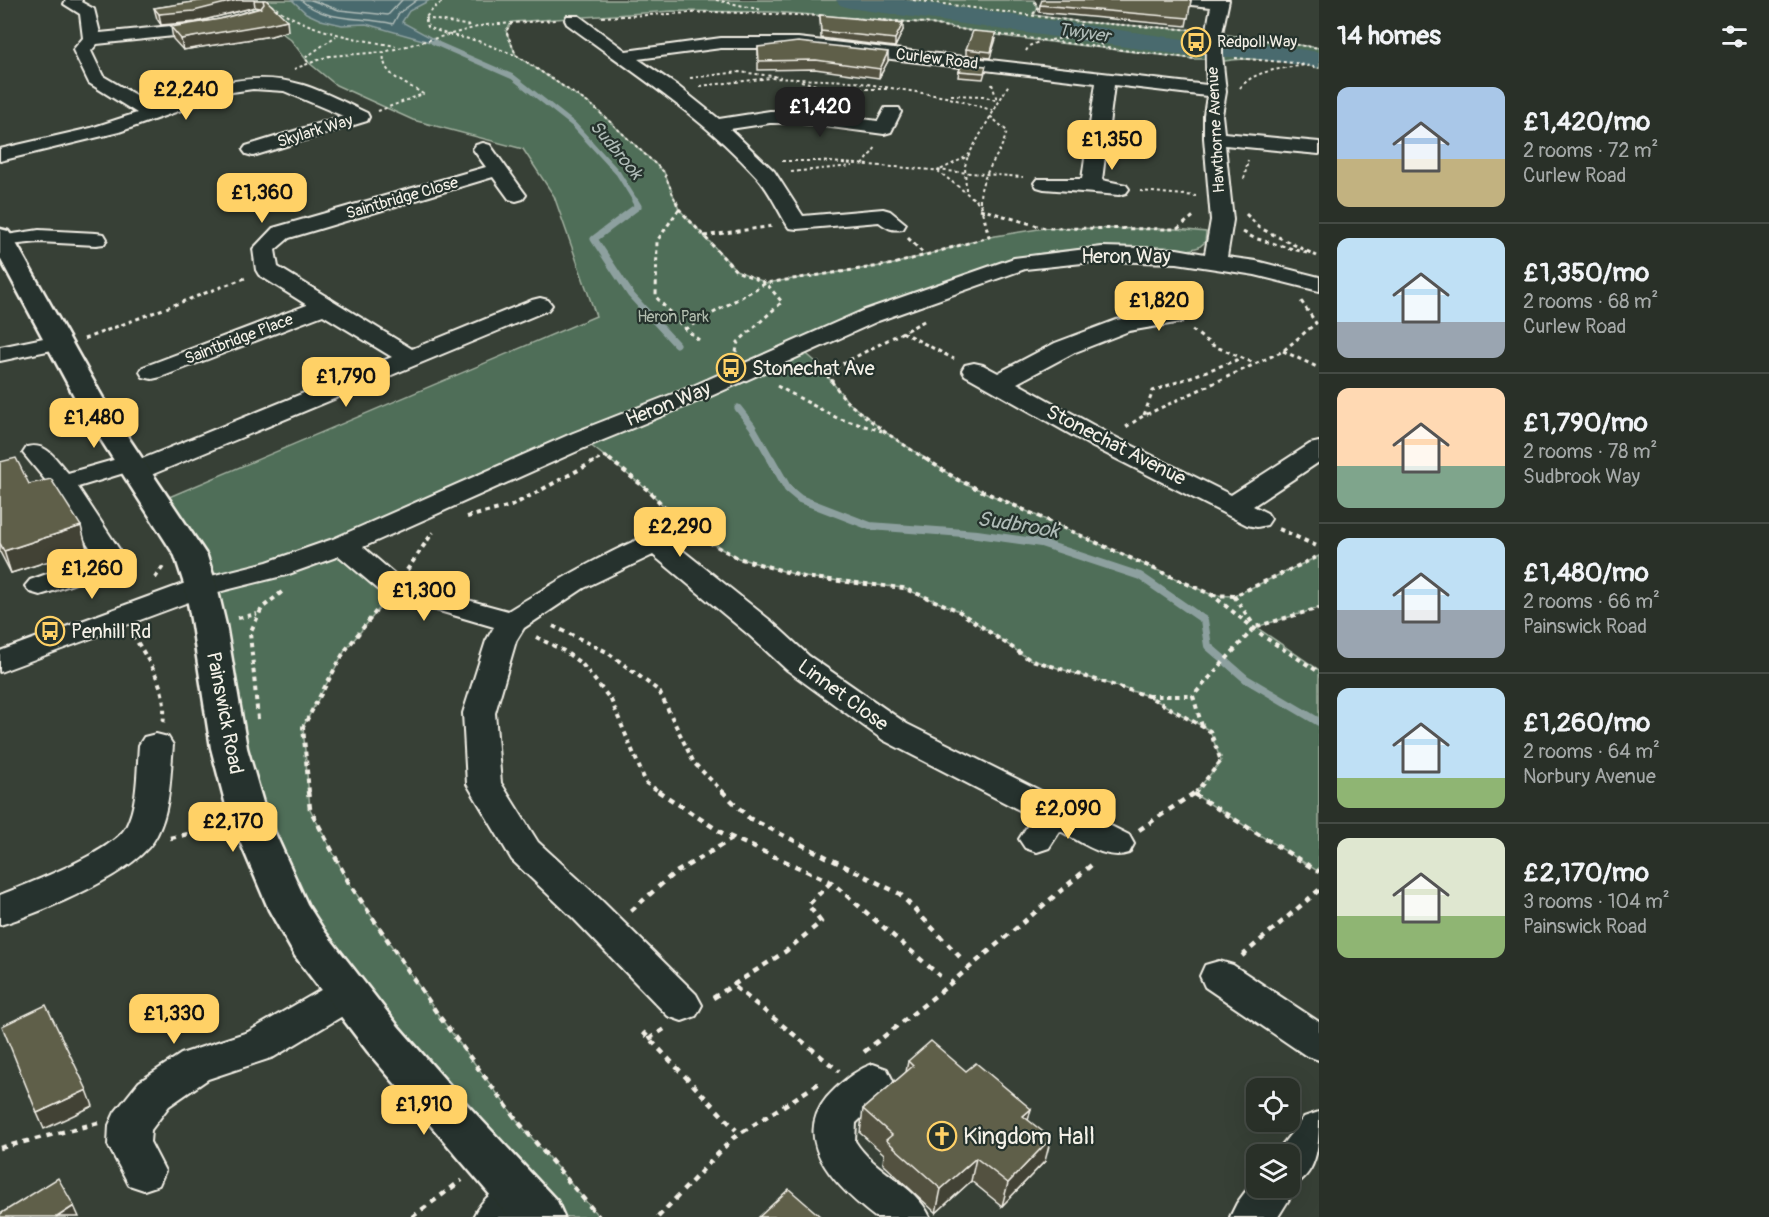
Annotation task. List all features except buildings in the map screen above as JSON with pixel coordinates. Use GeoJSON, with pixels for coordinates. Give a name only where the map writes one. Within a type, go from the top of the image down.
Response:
{"type":"FeatureCollection","features":[{"type":"Feature","properties":{"kind":"main road","name":"Painswick Road"},"geometry":{"type":"LineString","coordinates":[[4,246],[94,406],[191,556],[201,587],[229,748],[250,821],[289,910],[310,944],[347,994],[444,1111],[489,1161],[519,1210]]}},
{"type":"Feature","properties":{"kind":"street"},"geometry":{"type":"LineString","coordinates":[[74,0],[72,4],[88,12],[93,39]]}},
{"type":"Feature","properties":{"kind":"street"},"geometry":{"type":"LineString","coordinates":[[1191,0],[1221,2]]}},
{"type":"Feature","properties":{"kind":"street","name":"Hawthorne Avenue"},"geometry":{"type":"LineString","coordinates":[[1215,261],[1222,220],[1213,115],[1217,92],[1214,47],[1221,2]]}},
{"type":"Feature","properties":{"kind":"street"},"geometry":{"type":"LineString","coordinates":[[154,113],[137,106],[95,79],[82,51],[93,39],[201,29],[231,23],[256,14]]}},
{"type":"Feature","properties":{"kind":"street"},"geometry":{"type":"LineString","coordinates":[[573,20],[625,56],[715,125],[767,175],[797,222]]}},
{"type":"Feature","properties":{"kind":"street","name":"Curlew Road"},"geometry":{"type":"LineString","coordinates":[[625,56],[721,42],[798,43],[1217,92]]}},
{"type":"Feature","properties":{"kind":"street"},"geometry":{"type":"LineString","coordinates":[[1091,185],[1106,78]]}},
{"type":"Feature","properties":{"kind":"street","name":"Skylark Way"},"geometry":{"type":"LineString","coordinates":[[0,155],[113,128],[227,88],[274,84],[297,89],[367,115]]}},
{"type":"Feature","properties":{"kind":"street","name":"Skylark Way"},"geometry":{"type":"LineString","coordinates":[[253,150],[367,115]]}},
{"type":"Feature","properties":{"kind":"street"},"geometry":{"type":"LineString","coordinates":[[715,125],[770,117],[888,120],[876,146]]}},
{"type":"Feature","properties":{"kind":"street"},"geometry":{"type":"LineString","coordinates":[[1214,138],[1319,148]]}},
{"type":"Feature","properties":{"kind":"street"},"geometry":{"type":"LineString","coordinates":[[483,149],[496,171],[516,195]]}},
{"type":"Feature","properties":{"kind":"street","name":"Saintbridge Close"},"geometry":{"type":"LineString","coordinates":[[267,270],[264,249],[281,233],[496,171]]}},
{"type":"Feature","properties":{"kind":"street"},"geometry":{"type":"LineString","coordinates":[[1044,183],[1119,189]]}},
{"type":"Feature","properties":{"kind":"street"},"geometry":{"type":"LineString","coordinates":[[774,226],[884,214]]}},
{"type":"Feature","properties":{"kind":"street"},"geometry":{"type":"LineString","coordinates":[[4,246],[39,236],[96,238]]}},
{"type":"Feature","properties":{"kind":"street","name":"Heron Way"},"geometry":{"type":"LineString","coordinates":[[0,662],[201,587],[276,569],[342,546],[423,527],[582,439],[729,379],[870,316],[1022,263],[1102,254],[1142,253],[1256,268],[1319,284]]}},
{"type":"Feature","properties":{"kind":"street"},"geometry":{"type":"LineString","coordinates":[[267,270],[410,358]]}},
{"type":"Feature","properties":{"kind":"street","name":"Saintbridge Place"},"geometry":{"type":"LineString","coordinates":[[152,372],[325,306]]}},
{"type":"Feature","properties":{"kind":"street"},"geometry":{"type":"LineString","coordinates":[[62,483],[133,467],[410,358],[527,306]]}},
{"type":"Feature","properties":{"kind":"street"},"geometry":{"type":"LineString","coordinates":[[999,383],[1064,348],[1124,326],[1173,316]]}},
{"type":"Feature","properties":{"kind":"street"},"geometry":{"type":"LineString","coordinates":[[0,354],[59,345]]}},
{"type":"Feature","properties":{"kind":"street","name":"Stonechat Avenue"},"geometry":{"type":"LineString","coordinates":[[974,370],[1102,441],[1245,512]]}},
{"type":"Feature","properties":{"kind":"street"},"geometry":{"type":"LineString","coordinates":[[1245,512],[1319,450]]}},
{"type":"Feature","properties":{"kind":"street"},"geometry":{"type":"LineString","coordinates":[[36,453],[62,483],[105,549],[102,564],[40,586]]}},
{"type":"Feature","properties":{"kind":"street"},"geometry":{"type":"LineString","coordinates":[[686,1010],[586,908],[525,851],[484,784],[479,713],[501,641],[574,582],[656,543],[688,531]]}},
{"type":"Feature","properties":{"kind":"street","name":"Linnet Close"},"geometry":{"type":"LineString","coordinates":[[656,543],[760,628],[798,663],[895,732],[1046,826],[1116,844]]}},
{"type":"Feature","properties":{"kind":"street"},"geometry":{"type":"LineString","coordinates":[[342,546],[395,588],[525,623]]}},
{"type":"Feature","properties":{"kind":"street"},"geometry":{"type":"LineString","coordinates":[[0,911],[114,859],[139,838],[149,811],[156,745]]}},
{"type":"Feature","properties":{"kind":"street"},"geometry":{"type":"LineString","coordinates":[[1219,976],[1319,1043]]}},
{"type":"Feature","properties":{"kind":"street"},"geometry":{"type":"LineString","coordinates":[[144,1170],[129,1144],[130,1125],[154,1094],[195,1066],[260,1046],[347,994]]}},
{"type":"Feature","properties":{"kind":"street"},"geometry":{"type":"LineString","coordinates":[[855,1068],[833,1128],[834,1143],[841,1157],[856,1173],[908,1217]]}},
{"type":"Feature","properties":{"kind":"street"},"geometry":{"type":"LineString","coordinates":[[1300,1154],[1319,1130]]}},
{"type":"Feature","properties":{"kind":"street"},"geometry":{"type":"LineString","coordinates":[[1252,1217],[1266,1198]]}},
{"type":"Feature","properties":{"kind":"path"},"geometry":{"type":"LineString","coordinates":[[268,0],[268,3],[293,19],[336,36],[399,47]]}},
{"type":"Feature","properties":{"kind":"path"},"geometry":{"type":"LineString","coordinates":[[425,18],[437,5],[447,0]]}},
{"type":"Feature","properties":{"kind":"path"},"geometry":{"type":"LineString","coordinates":[[716,0],[772,12]]}},
{"type":"Feature","properties":{"kind":"path"},"geometry":{"type":"LineString","coordinates":[[913,0],[1033,14],[1081,24],[1197,30],[1214,47],[1240,57],[1319,68]]}},
{"type":"Feature","properties":{"kind":"path"},"geometry":{"type":"LineString","coordinates":[[1033,14],[1038,8],[1034,0]]}},
{"type":"Feature","properties":{"kind":"path"},"geometry":{"type":"LineString","coordinates":[[256,14],[276,9]]}},
{"type":"Feature","properties":{"kind":"path"},"geometry":{"type":"LineString","coordinates":[[274,84],[308,62],[329,56],[384,52],[475,27],[512,22],[573,20],[672,11],[772,12],[831,16]]}},
{"type":"Feature","properties":{"kind":"path"},"geometry":{"type":"LineString","coordinates":[[843,17],[925,23],[978,32]]}},
{"type":"Feature","properties":{"kind":"path"},"geometry":{"type":"LineString","coordinates":[[425,18],[475,27]]}},
{"type":"Feature","properties":{"kind":"path"},"geometry":{"type":"LineString","coordinates":[[425,18],[428,27],[446,34],[478,41],[516,55],[594,107],[664,172],[679,209],[736,270],[766,284],[782,302],[738,342],[729,379]]}},
{"type":"Feature","properties":{"kind":"path"},"geometry":{"type":"LineString","coordinates":[[512,22],[506,32],[516,55]]}},
{"type":"Feature","properties":{"kind":"path"},"geometry":{"type":"LineString","coordinates":[[1077,35],[1081,24]]}},
{"type":"Feature","properties":{"kind":"path"},"geometry":{"type":"LineString","coordinates":[[988,33],[1194,59],[1214,47],[1319,48]]}},
{"type":"Feature","properties":{"kind":"path"},"geometry":{"type":"LineString","coordinates":[[1043,41],[1077,35],[1109,48]]}},
{"type":"Feature","properties":{"kind":"path"},"geometry":{"type":"LineString","coordinates":[[308,62],[305,58],[310,53],[322,50],[336,36]]}},
{"type":"Feature","properties":{"kind":"path"},"geometry":{"type":"LineString","coordinates":[[367,115],[423,94],[386,71],[382,64],[384,52]]}},
{"type":"Feature","properties":{"kind":"path"},"geometry":{"type":"LineString","coordinates":[[1239,90],[1244,82],[1254,76],[1305,65]]}},
{"type":"Feature","properties":{"kind":"path"},"geometry":{"type":"LineString","coordinates":[[665,86],[739,72],[793,79],[831,89],[896,89]]}},
{"type":"Feature","properties":{"kind":"path"},"geometry":{"type":"LineString","coordinates":[[665,86],[727,81],[843,80],[896,89],[998,101],[968,156],[965,166],[966,191]]}},
{"type":"Feature","properties":{"kind":"path"},"geometry":{"type":"LineString","coordinates":[[942,95],[976,103],[994,111]]}},
{"type":"Feature","properties":{"kind":"path"},"geometry":{"type":"LineString","coordinates":[[978,203],[984,173],[1005,141],[1007,131],[990,117]]}},
{"type":"Feature","properties":{"kind":"path"},"geometry":{"type":"LineString","coordinates":[[1243,180],[1253,141]]}},
{"type":"Feature","properties":{"kind":"path"},"geometry":{"type":"LineString","coordinates":[[864,165],[876,146]]}},
{"type":"Feature","properties":{"kind":"path"},"geometry":{"type":"LineString","coordinates":[[938,171],[968,156]]}},
{"type":"Feature","properties":{"kind":"path"},"geometry":{"type":"LineString","coordinates":[[752,161],[817,161],[984,173],[1025,177],[1044,183]]}},
{"type":"Feature","properties":{"kind":"path"},"geometry":{"type":"LineString","coordinates":[[767,175],[864,165]]}},
{"type":"Feature","properties":{"kind":"path"},"geometry":{"type":"LineString","coordinates":[[685,329],[766,284],[894,264],[989,237],[978,203],[966,191],[938,171]]}},
{"type":"Feature","properties":{"kind":"path"},"geometry":{"type":"LineString","coordinates":[[1119,189],[1196,196]]}},
{"type":"Feature","properties":{"kind":"path"},"geometry":{"type":"LineString","coordinates":[[679,209],[657,241],[656,297],[685,329],[699,340]]}},
{"type":"Feature","properties":{"kind":"path"},"geometry":{"type":"LineString","coordinates":[[1243,210],[1260,228],[1318,256]]}},
{"type":"Feature","properties":{"kind":"path"},"geometry":{"type":"LineString","coordinates":[[1222,220],[1254,238],[1318,256]]}},
{"type":"Feature","properties":{"kind":"path"},"geometry":{"type":"LineString","coordinates":[[704,236],[774,226]]}},
{"type":"Feature","properties":{"kind":"path"},"geometry":{"type":"LineString","coordinates":[[59,345],[267,270]]}},
{"type":"Feature","properties":{"kind":"path"},"geometry":{"type":"LineString","coordinates":[[1242,358],[1153,391],[1143,416],[1283,351],[1318,323],[1299,298]]}},
{"type":"Feature","properties":{"kind":"path"},"geometry":{"type":"LineString","coordinates":[[1173,316],[1212,345],[1255,363]]}},
{"type":"Feature","properties":{"kind":"path"},"geometry":{"type":"LineString","coordinates":[[832,384],[833,372],[838,366],[931,318]]}},
{"type":"Feature","properties":{"kind":"path"},"geometry":{"type":"LineString","coordinates":[[897,330],[974,370]]}},
{"type":"Feature","properties":{"kind":"path"},"geometry":{"type":"LineString","coordinates":[[1283,351],[1319,368]]}},
{"type":"Feature","properties":{"kind":"path"},"geometry":{"type":"LineString","coordinates":[[807,366],[816,362],[848,402],[885,432],[958,480],[1212,595],[1266,638],[1319,672]]}},
{"type":"Feature","properties":{"kind":"path"},"geometry":{"type":"LineString","coordinates":[[777,386],[837,418],[885,432]]}},
{"type":"Feature","properties":{"kind":"path"},"geometry":{"type":"LineString","coordinates":[[457,519],[511,506],[615,452]]}},
{"type":"Feature","properties":{"kind":"path"},"geometry":{"type":"LineString","coordinates":[[605,456],[649,491],[688,531],[738,558],[804,577],[903,588],[957,610],[1029,659],[1148,696],[1203,726],[1210,731],[1221,761],[1194,794],[1116,844],[948,985],[855,1068],[733,1138],[658,1217]]}},
{"type":"Feature","properties":{"kind":"path"},"geometry":{"type":"LineString","coordinates":[[1245,512],[1319,547]]}},
{"type":"Feature","properties":{"kind":"path"},"geometry":{"type":"LineString","coordinates":[[442,527],[423,527],[395,588],[344,652],[303,727],[310,808],[349,882],[439,1016],[520,1124],[599,1217]]}},
{"type":"Feature","properties":{"kind":"path"},"geometry":{"type":"LineString","coordinates":[[1212,595],[1234,596],[1319,556]]}},
{"type":"Feature","properties":{"kind":"path"},"geometry":{"type":"LineString","coordinates":[[1234,596],[1255,627]]}},
{"type":"Feature","properties":{"kind":"path"},"geometry":{"type":"LineString","coordinates":[[258,721],[250,633],[254,620],[267,601]]}},
{"type":"Feature","properties":{"kind":"path"},"geometry":{"type":"LineString","coordinates":[[1193,696],[1255,627],[1319,608]]}},
{"type":"Feature","properties":{"kind":"path"},"geometry":{"type":"LineString","coordinates":[[525,623],[582,664],[611,700],[646,783],[722,833],[831,882],[940,976]]}},
{"type":"Feature","properties":{"kind":"path"},"geometry":{"type":"LineString","coordinates":[[525,623],[567,634],[607,652],[659,691],[694,763],[749,818],[900,894],[960,957]]}},
{"type":"Feature","properties":{"kind":"path"},"geometry":{"type":"LineString","coordinates":[[130,630],[157,676],[165,699],[166,713],[156,745]]}},
{"type":"Feature","properties":{"kind":"path"},"geometry":{"type":"LineString","coordinates":[[1148,696],[1193,696]]}},
{"type":"Feature","properties":{"kind":"path"},"geometry":{"type":"LineString","coordinates":[[1193,696],[1203,726]]}},
{"type":"Feature","properties":{"kind":"path"},"geometry":{"type":"LineString","coordinates":[[1194,794],[1319,872]]}},
{"type":"Feature","properties":{"kind":"path"},"geometry":{"type":"LineString","coordinates":[[128,847],[250,821]]}},
{"type":"Feature","properties":{"kind":"path"},"geometry":{"type":"LineString","coordinates":[[630,912],[673,874],[732,839]]}},
{"type":"Feature","properties":{"kind":"path"},"geometry":{"type":"LineString","coordinates":[[649,1038],[686,1010],[786,951],[821,922],[808,905],[831,882]]}},
{"type":"Feature","properties":{"kind":"path"},"geometry":{"type":"LineString","coordinates":[[1219,976],[1319,890]]}},
{"type":"Feature","properties":{"kind":"path"},"geometry":{"type":"LineString","coordinates":[[735,987],[855,1068]]}},
{"type":"Feature","properties":{"kind":"path"},"geometry":{"type":"LineString","coordinates":[[643,1032],[736,1130]]}},
{"type":"Feature","properties":{"kind":"path"},"geometry":{"type":"LineString","coordinates":[[0,1148],[140,1112]]}},
{"type":"Feature","properties":{"kind":"path"},"geometry":{"type":"LineString","coordinates":[[412,1217],[489,1161]]}},
{"type":"Feature","properties":{"kind":"green space","name":"Heron Park"},"geometry":{"type":"Polygon","coordinates":[[[240,0],[1034,0],[1038,8],[1034,15],[1082,22],[1197,30],[1215,29],[1215,33],[1319,48],[1319,68],[1266,60],[1240,59],[1213,63],[1213,59],[1194,59],[1009,37],[925,23],[772,12],[672,11],[512,22],[506,31],[516,55],[594,107],[664,172],[679,209],[736,270],[766,283],[894,264],[989,237],[1045,228],[1177,229],[1206,232],[1205,242],[1189,250],[1098,248],[1055,251],[1015,258],[801,349],[816,362],[848,402],[885,432],[958,480],[1212,595],[1234,596],[1319,556],[1319,608],[1256,627],[1319,670],[1319,872],[1194,794],[1221,761],[1210,731],[1202,726],[1148,696],[1029,659],[957,610],[903,588],[804,577],[738,558],[688,531],[649,491],[585,441],[343,545],[395,589],[344,652],[303,727],[310,809],[349,883],[439,1016],[520,1124],[599,1217],[540,1217],[289,910],[209,625],[155,503],[596,316],[554,196],[523,149],[413,120],[336,85],[308,62],[291,40],[240,0]]]}},
{"type":"Feature","properties":{"kind":"water"},"geometry":{"type":"Polygon","coordinates":[[[292,0],[430,0],[409,11],[402,22],[437,41],[430,42],[366,24],[342,25],[321,20],[306,13],[292,0]]]}},
{"type":"Feature","properties":{"kind":"waterway","name":"Twyver"},"geometry":{"type":"LineString","coordinates":[[849,0],[1183,47],[1251,50],[1319,60]]}},
{"type":"Feature","properties":{"kind":"waterway","name":"Sudbrook"},"geometry":{"type":"LineString","coordinates":[[433,42],[513,77],[574,125],[618,173],[636,202]]}},
{"type":"Feature","properties":{"kind":"waterway","name":"Sudbrook"},"geometry":{"type":"LineString","coordinates":[[635,201],[638,206],[594,239],[631,295],[676,344]]}},
{"type":"Feature","properties":{"kind":"waterway","name":"Sudbrook"},"geometry":{"type":"LineString","coordinates":[[738,408],[752,426],[772,461]]}},
{"type":"Feature","properties":{"kind":"waterway","name":"Sudbrook"},"geometry":{"type":"LineString","coordinates":[[771,459],[788,489],[800,499],[870,526],[977,534],[1041,543],[1140,576],[1204,620],[1208,646],[1246,679],[1319,722]]}},
{"type":"Feature","properties":{"kind":"place","name":"Redpoll Way"},"geometry":{"type":"Point","coordinates":[1196,42]}},
{"type":"Feature","properties":{"kind":"place","name":"Stonechat Ave"},"geometry":{"type":"Point","coordinates":[731,368]}},
{"type":"Feature","properties":{"kind":"place","name":"Penhill Rd"},"geometry":{"type":"Point","coordinates":[50,631]}},
{"type":"Feature","properties":{"kind":"place","name":"Kingdom Hall"},"geometry":{"type":"Point","coordinates":[942,1136]}}]}
